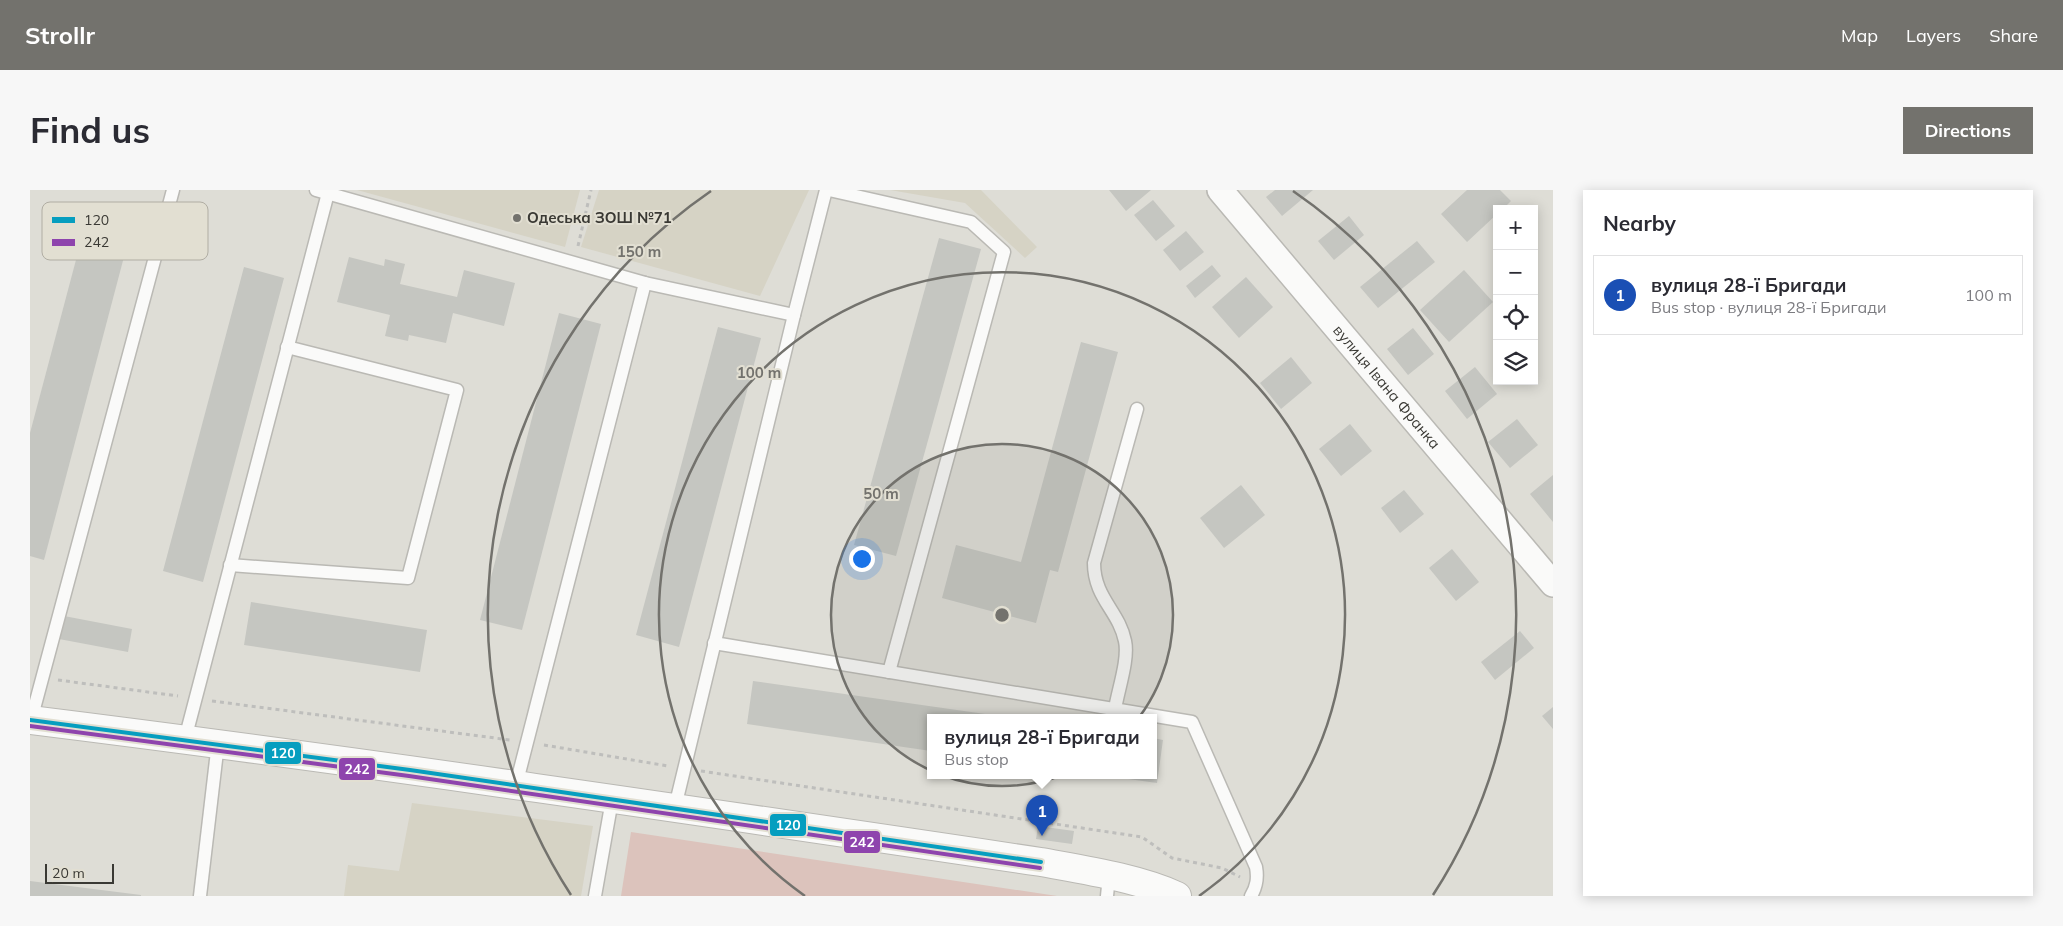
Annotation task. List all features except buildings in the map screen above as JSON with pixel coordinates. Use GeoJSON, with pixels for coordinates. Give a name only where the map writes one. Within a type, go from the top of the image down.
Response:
{"type":"FeatureCollection","features":[{"type":"Feature","properties":{"kind":"street","name":"вулиця Івана Франка"},"geometry":{"type":"LineString","coordinates":[[1220,190],[1553,584]]}},
{"type":"Feature","properties":{"kind":"street"},"geometry":{"type":"LineString","coordinates":[[30,720],[218,743],[612,800],[675,807],[1041,862],[1108,886],[1161,889],[1177,896]]}},
{"type":"Feature","properties":{"kind":"lane"},"geometry":{"type":"LineString","coordinates":[[675,807],[794,314],[828,190],[971,222],[1004,252],[889,672]]}},
{"type":"Feature","properties":{"kind":"lane"},"geometry":{"type":"LineString","coordinates":[[185,739],[287,347],[322,191],[645,283],[794,314]]}},
{"type":"Feature","properties":{"kind":"lane"},"geometry":{"type":"LineString","coordinates":[[30,720],[43,678],[154,260]]}},
{"type":"Feature","properties":{"kind":"lane"},"geometry":{"type":"LineString","coordinates":[[516,785],[645,283]]}},
{"type":"Feature","properties":{"kind":"lane"},"geometry":{"type":"LineString","coordinates":[[230,565],[408,578],[455,400],[457,390],[287,347]]}},
{"type":"Feature","properties":{"kind":"lane"},"geometry":{"type":"LineString","coordinates":[[1115,709],[1126,651],[1125,640],[1121,628],[1098,590],[1094,576],[1094,563],[1137,409]]}},
{"type":"Feature","properties":{"kind":"lane"},"geometry":{"type":"LineString","coordinates":[[714,643],[1145,714]]}},
{"type":"Feature","properties":{"kind":"lane"},"geometry":{"type":"LineString","coordinates":[[1157,716],[1192,722],[1256,867],[1254,891]]}},
{"type":"Feature","properties":{"kind":"lane"},"geometry":{"type":"LineString","coordinates":[[200,896],[218,743]]}},
{"type":"Feature","properties":{"kind":"lane"},"geometry":{"type":"LineString","coordinates":[[595,896],[612,800]]}},
{"type":"Feature","properties":{"kind":"path"},"geometry":{"type":"LineString","coordinates":[[574,263],[591,190]]}},
{"type":"Feature","properties":{"kind":"path"},"geometry":{"type":"LineString","coordinates":[[43,678],[527,743],[1142,837],[1172,858],[1222,868],[1254,891]]}},
{"type":"Feature","properties":{"kind":"shaded area","name":"Одеська ЗОШ №71"},"geometry":{"type":"Polygon","coordinates":[[[357,190],[580,190],[565,247],[357,190]]]}},
{"type":"Feature","properties":{"kind":"shaded area"},"geometry":{"type":"Polygon","coordinates":[[[599,190],[809,190],[760,296],[581,247],[599,190]]]}},
{"type":"Feature","properties":{"kind":"shaded area"},"geometry":{"type":"Polygon","coordinates":[[[890,190],[981,190],[1037,247],[1025,258],[965,203],[890,190]]]}},
{"type":"Feature","properties":{"kind":"shaded area"},"geometry":{"type":"Polygon","coordinates":[[[412,803],[593,826],[581,896],[344,896],[348,865],[399,871],[412,803]]]}},
{"type":"Feature","properties":{"kind":"shaded area"},"geometry":{"type":"Polygon","coordinates":[[[631,832],[1057,896],[621,896],[631,832]]]}},
{"type":"Feature","properties":{"kind":"transit line","name":"120"},"geometry":{"type":"LineString","coordinates":[[30,720],[410,770],[1041,862]]}},
{"type":"Feature","properties":{"kind":"transit line","name":"242"},"geometry":{"type":"LineString","coordinates":[[30,726],[409,776],[1040,868]]}},
{"type":"Feature","properties":{"kind":"place","name":"Одеська ЗОШ №71"},"geometry":{"type":"Point","coordinates":[517,218]}},
{"type":"Feature","properties":{"kind":"place","name":"вулиця 28-ї Бригади"},"geometry":{"type":"Point","coordinates":[1042,836]}}]}
